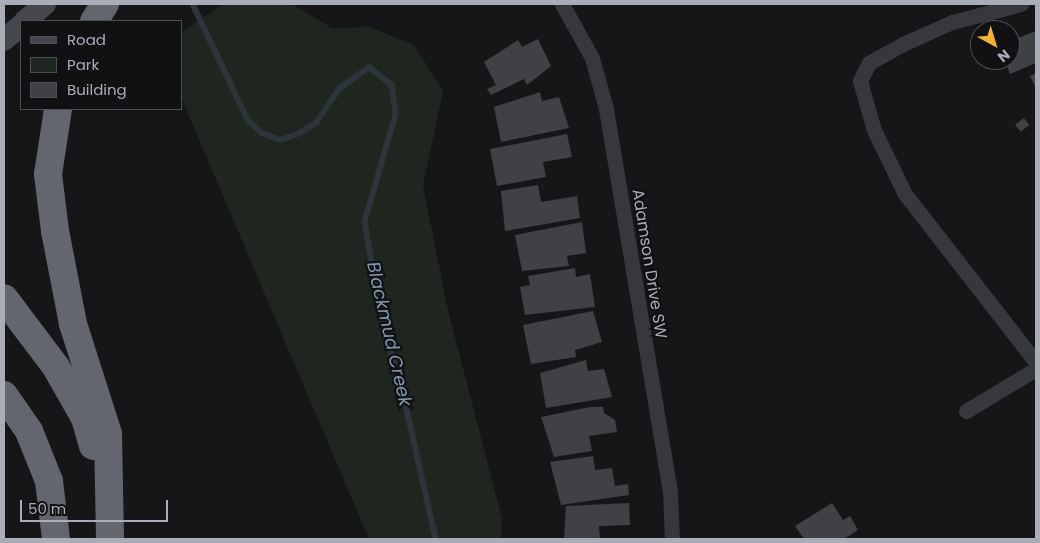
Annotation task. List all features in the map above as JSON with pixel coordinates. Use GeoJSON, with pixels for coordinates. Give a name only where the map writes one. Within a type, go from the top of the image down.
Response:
{"type":"FeatureCollection","features":[{"type":"Feature","properties":{"kind":"highway"},"geometry":{"type":"LineString","coordinates":[[95,20],[105,4]]}},
{"type":"Feature","properties":{"kind":"highway"},"geometry":{"type":"LineString","coordinates":[[58,110],[48,174],[55,230],[73,324],[108,434],[106,493],[110,539]]}},
{"type":"Feature","properties":{"kind":"highway"},"geometry":{"type":"LineString","coordinates":[[4,298],[56,367],[85,418],[106,493]]}},
{"type":"Feature","properties":{"kind":"highway"},"geometry":{"type":"LineString","coordinates":[[4,395],[29,431],[48,481],[56,539]]}},
{"type":"Feature","properties":{"kind":"main road"},"geometry":{"type":"LineString","coordinates":[[26,20],[45,4]]}},
{"type":"Feature","properties":{"kind":"main road"},"geometry":{"type":"LineString","coordinates":[[4,40],[20,25]]}},
{"type":"Feature","properties":{"kind":"street","name":"Adamson Drive SW"},"geometry":{"type":"LineString","coordinates":[[562,4],[592,58],[602,93],[670,492],[672,539]]}},
{"type":"Feature","properties":{"kind":"street"},"geometry":{"type":"LineString","coordinates":[[1021,4],[952,22],[903,44],[869,63],[860,82],[874,130],[905,194],[1036,362]]}},
{"type":"Feature","properties":{"kind":"street"},"geometry":{"type":"LineString","coordinates":[[966,411],[1036,369]]}},
{"type":"Feature","properties":{"kind":"green space"},"geometry":{"type":"Polygon","coordinates":[[[223,4],[292,4],[332,28],[369,27],[414,45],[443,91],[423,186],[448,310],[502,519],[501,539],[369,539],[182,99],[182,32],[223,4]]]}},
{"type":"Feature","properties":{"kind":"building"},"geometry":{"type":"Polygon","coordinates":[[[1036,31],[1036,63],[1020,70],[1020,37],[1036,31]]]}},
{"type":"Feature","properties":{"kind":"building"},"geometry":{"type":"Polygon","coordinates":[[[538,39],[551,66],[527,85],[524,79],[491,95],[487,89],[496,85],[484,62],[518,40],[522,47],[538,39]]]}},
{"type":"Feature","properties":{"kind":"building"},"geometry":{"type":"Polygon","coordinates":[[[1009,70],[1019,70],[1010,74],[1009,70]]]}},
{"type":"Feature","properties":{"kind":"building"},"geometry":{"type":"Polygon","coordinates":[[[1036,73],[1036,88],[1030,76],[1036,73]]]}},
{"type":"Feature","properties":{"kind":"building"},"geometry":{"type":"Polygon","coordinates":[[[540,92],[542,101],[559,97],[569,128],[501,142],[494,107],[540,92]]]}},
{"type":"Feature","properties":{"kind":"building"},"geometry":{"type":"Polygon","coordinates":[[[1024,118],[1029,125],[1020,132],[1015,124],[1024,118]]]}},
{"type":"Feature","properties":{"kind":"building"},"geometry":{"type":"Polygon","coordinates":[[[567,134],[572,157],[543,162],[546,177],[497,186],[490,149],[567,134]]]}},
{"type":"Feature","properties":{"kind":"building"},"geometry":{"type":"Polygon","coordinates":[[[538,185],[541,202],[577,196],[580,218],[505,231],[501,191],[538,185]]]}},
{"type":"Feature","properties":{"kind":"building"},"geometry":{"type":"Polygon","coordinates":[[[582,222],[586,253],[567,256],[569,266],[522,271],[515,235],[582,222]]]}},
{"type":"Feature","properties":{"kind":"building"},"geometry":{"type":"Polygon","coordinates":[[[575,268],[576,277],[590,274],[595,307],[525,315],[520,287],[530,285],[528,276],[575,268]]]}},
{"type":"Feature","properties":{"kind":"building"},"geometry":{"type":"Polygon","coordinates":[[[593,311],[602,342],[575,350],[576,357],[531,364],[523,325],[593,311]]]}},
{"type":"Feature","properties":{"kind":"building"},"geometry":{"type":"Polygon","coordinates":[[[586,360],[588,371],[604,369],[612,397],[546,408],[540,373],[586,360]]]}},
{"type":"Feature","properties":{"kind":"building"},"geometry":{"type":"Polygon","coordinates":[[[590,407],[603,407],[604,413],[615,420],[617,432],[589,436],[592,451],[554,457],[541,417],[590,407]]]}},
{"type":"Feature","properties":{"kind":"building"},"geometry":{"type":"Polygon","coordinates":[[[593,456],[595,470],[612,468],[615,486],[628,484],[629,495],[561,505],[550,462],[593,456]]]}},
{"type":"Feature","properties":{"kind":"building"},"geometry":{"type":"Polygon","coordinates":[[[629,503],[630,525],[599,526],[600,539],[564,539],[566,506],[629,503]]]}},
{"type":"Feature","properties":{"kind":"building"},"geometry":{"type":"Polygon","coordinates":[[[832,503],[843,520],[850,516],[858,530],[844,539],[804,539],[795,526],[832,503]]]}},
{"type":"Feature","properties":{"kind":"waterway","name":"Blackmud Creek"},"geometry":{"type":"LineString","coordinates":[[193,4],[248,120],[262,133],[280,140],[300,133],[316,123],[339,89],[369,67],[392,85],[396,115],[365,222],[383,324],[403,392],[436,539]]}}]}
